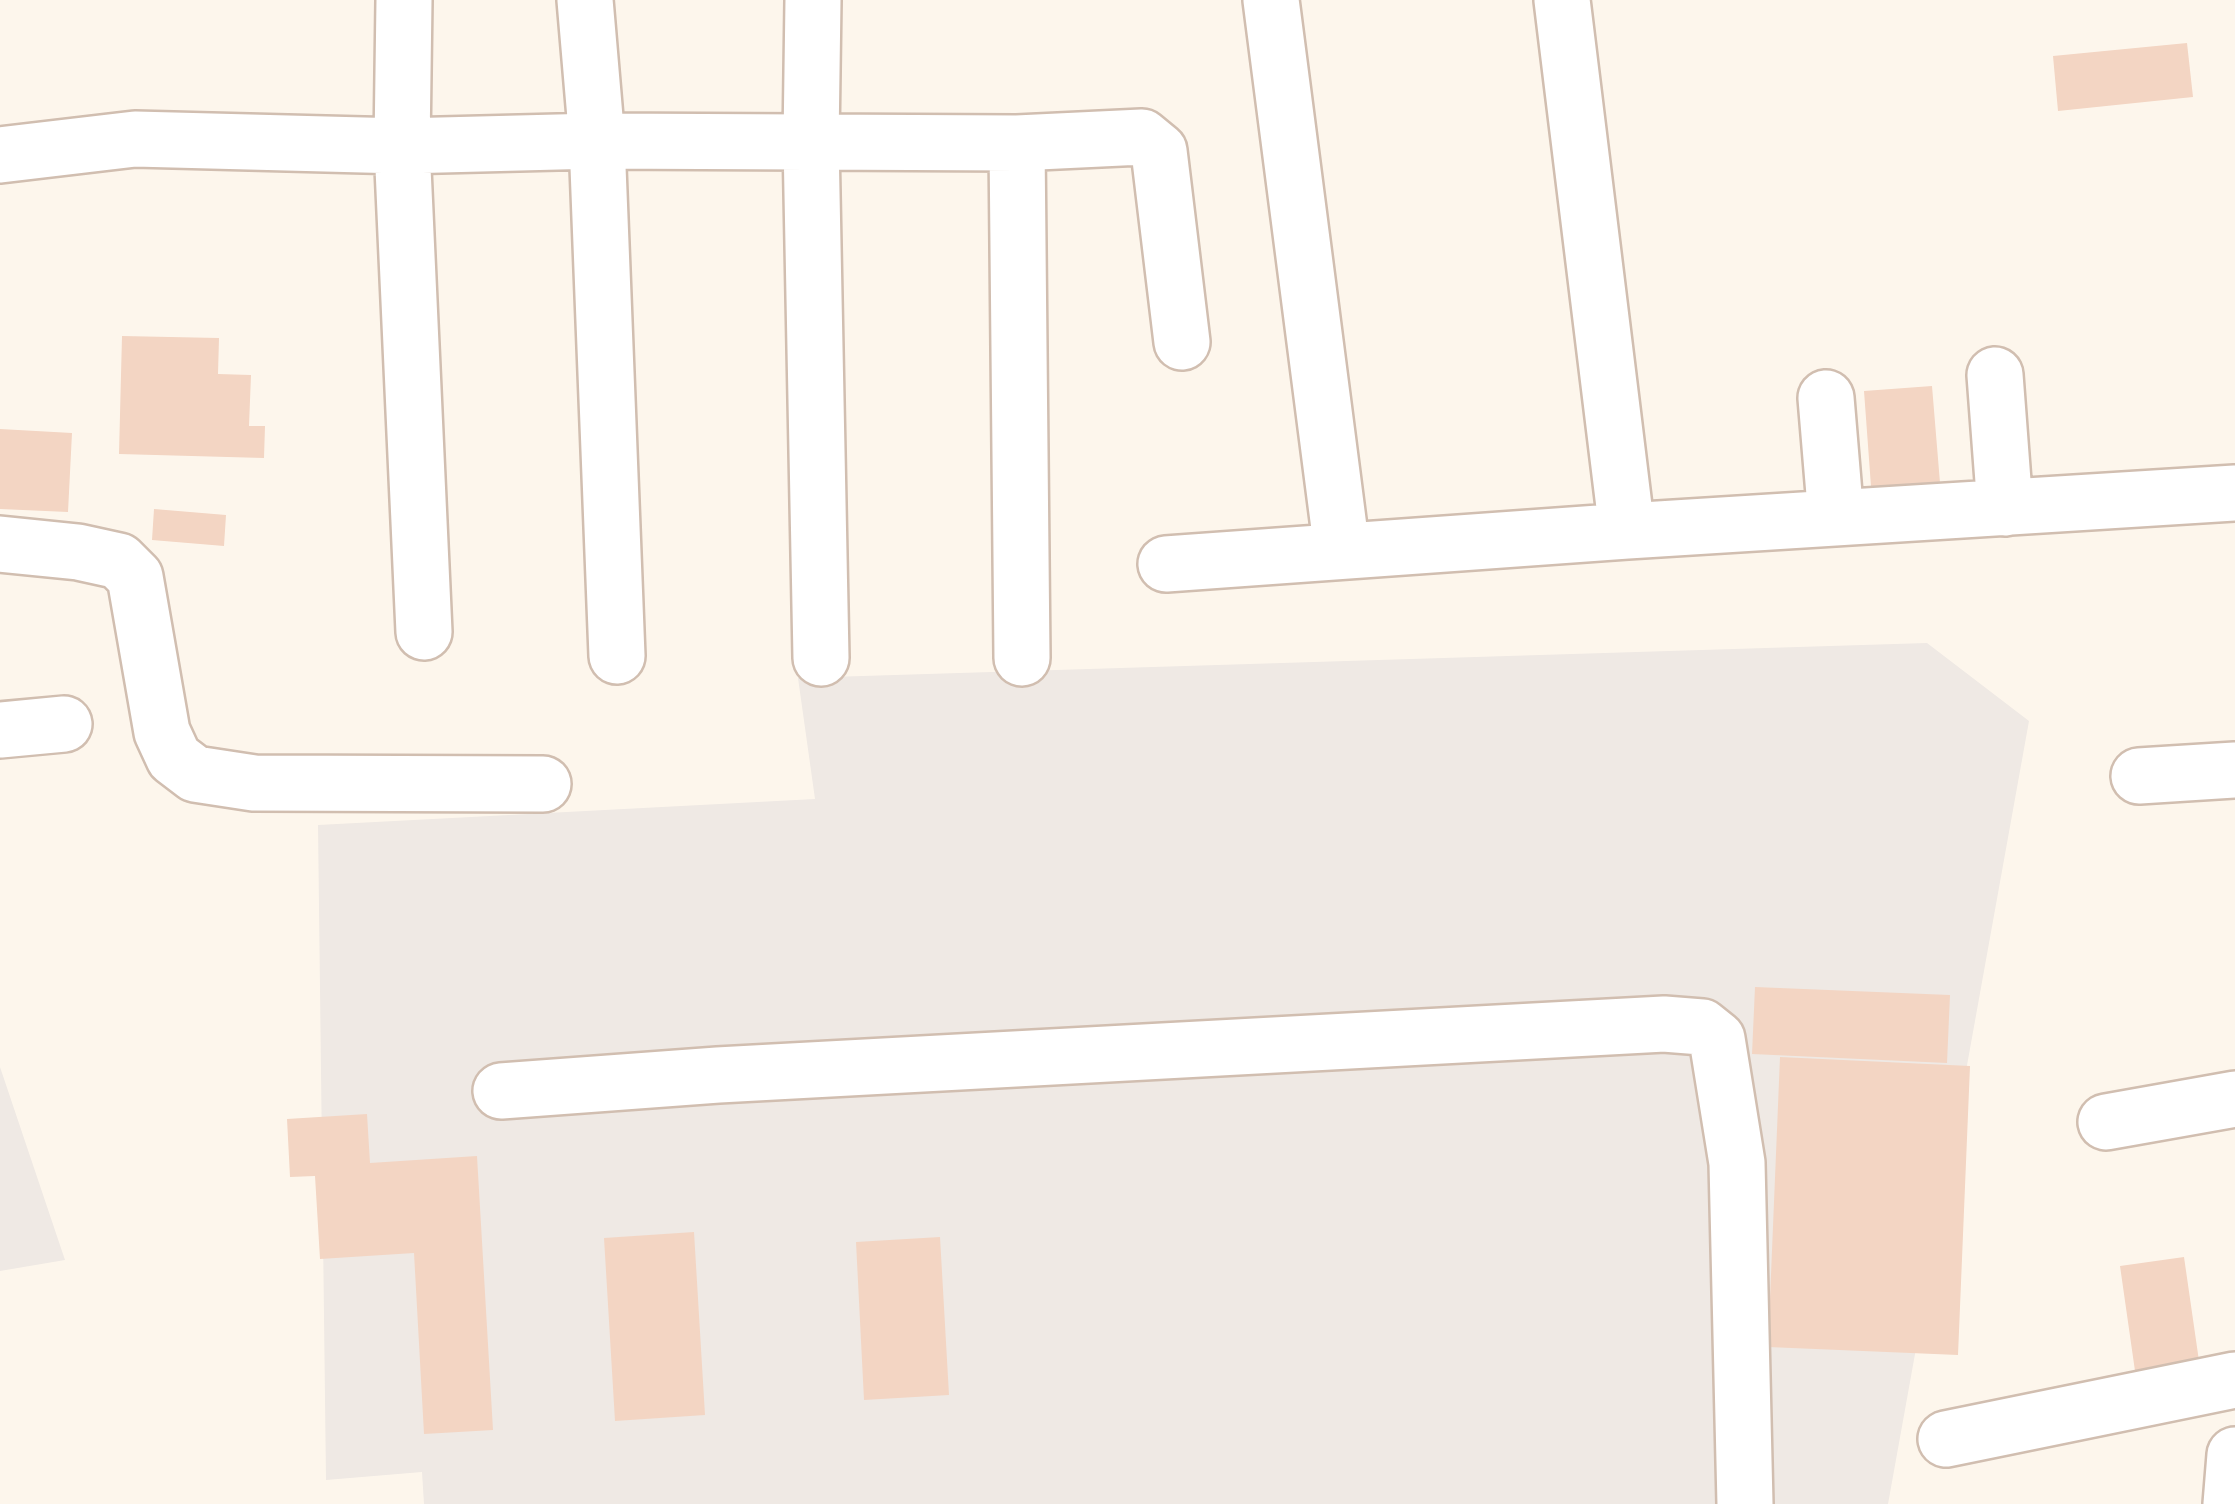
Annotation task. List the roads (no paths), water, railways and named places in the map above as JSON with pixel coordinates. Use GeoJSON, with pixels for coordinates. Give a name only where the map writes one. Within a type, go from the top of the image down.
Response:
{"type":"FeatureCollection","features":[{"type":"Feature","properties":{"kind":"street"},"geometry":{"type":"LineString","coordinates":[[404,0],[402,146],[424,632]]}},
{"type":"Feature","properties":{"kind":"street"},"geometry":{"type":"LineString","coordinates":[[584,0],[597,142],[617,656]]}},
{"type":"Feature","properties":{"kind":"street"},"geometry":{"type":"LineString","coordinates":[[813,0],[811,142],[821,658]]}},
{"type":"Feature","properties":{"kind":"street"},"geometry":{"type":"LineString","coordinates":[[1271,0],[1342,551]]}},
{"type":"Feature","properties":{"kind":"street"},"geometry":{"type":"LineString","coordinates":[[1562,0],[1628,530]]}},
{"type":"Feature","properties":{"kind":"street"},"geometry":{"type":"LineString","coordinates":[[0,155],[135,139],[402,146],[597,142],[1016,143],[1142,138],[1159,151],[1182,342]]}},
{"type":"Feature","properties":{"kind":"street"},"geometry":{"type":"LineString","coordinates":[[1016,143],[1022,658]]}},
{"type":"Feature","properties":{"kind":"street"},"geometry":{"type":"LineString","coordinates":[[1995,375],[2005,508]]}},
{"type":"Feature","properties":{"kind":"street"},"geometry":{"type":"LineString","coordinates":[[1826,398],[1836,518]]}},
{"type":"Feature","properties":{"kind":"street"},"geometry":{"type":"LineString","coordinates":[[1166,564],[1628,530],[2235,494]]}},
{"type":"Feature","properties":{"kind":"street"},"geometry":{"type":"LineString","coordinates":[[0,544],[119,560],[135,577],[162,732],[174,758],[195,774],[254,783],[544,784]]}},
{"type":"Feature","properties":{"kind":"street"},"geometry":{"type":"LineString","coordinates":[[0,730],[64,724]]}},
{"type":"Feature","properties":{"kind":"street"},"geometry":{"type":"LineString","coordinates":[[2139,776],[2235,770]]}},
{"type":"Feature","properties":{"kind":"street"},"geometry":{"type":"LineString","coordinates":[[501,1090],[718,1074],[1664,1024],[1702,1027],[1717,1039],[1736,1163],[1745,1504]]}},
{"type":"Feature","properties":{"kind":"street"},"geometry":{"type":"LineString","coordinates":[[2106,1122],[2235,1100]]}},
{"type":"Feature","properties":{"kind":"street"},"geometry":{"type":"LineString","coordinates":[[1946,1439],[2235,1380]]}},
{"type":"Feature","properties":{"kind":"street"},"geometry":{"type":"LineString","coordinates":[[2232,1504],[2235,1455]]}}]}
